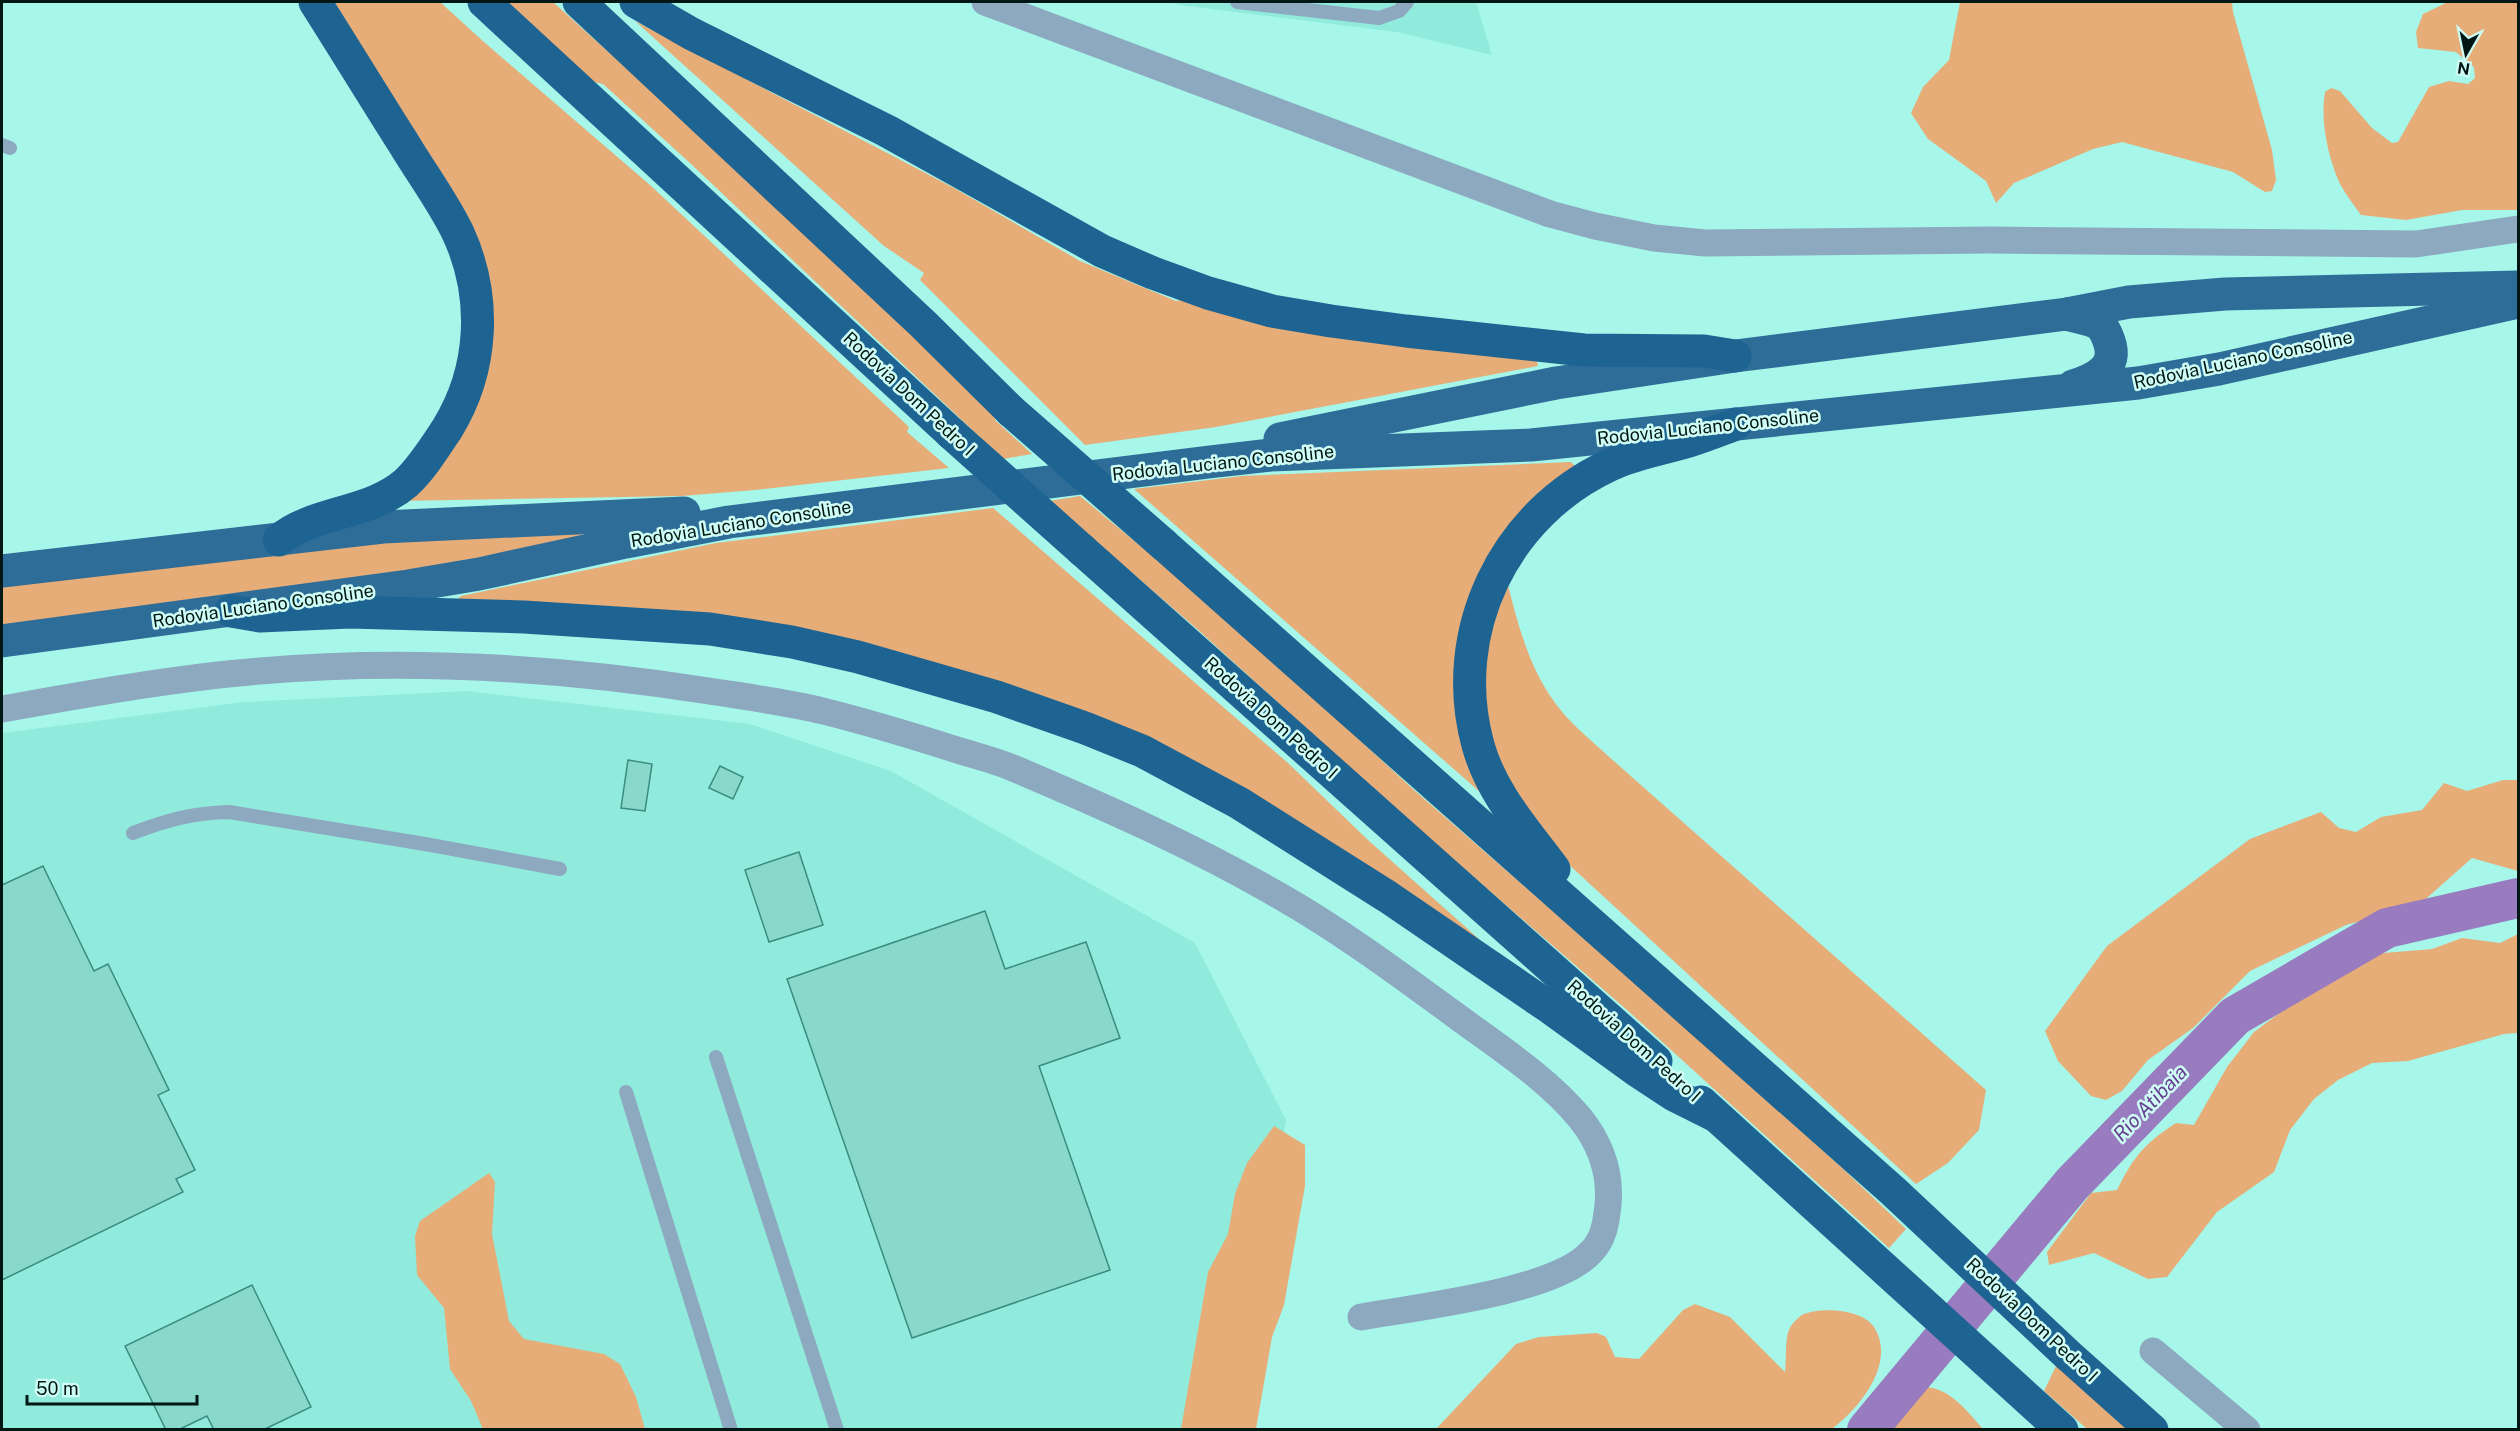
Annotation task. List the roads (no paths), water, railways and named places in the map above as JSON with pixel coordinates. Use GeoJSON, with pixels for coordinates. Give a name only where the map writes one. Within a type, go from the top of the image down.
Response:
{"type":"FeatureCollection","features":[{"type":"Feature","properties":{"kind":"highway"},"geometry":{"type":"LineString","coordinates":[[279,540],[290,530],[351,511],[383,497],[405,483],[425,461],[456,414],[475,360],[478,327],[477,294],[469,262],[458,233],[437,194],[315,2]]}},
{"type":"Feature","properties":{"kind":"highway","name":"Rodovia Dom Pedro I"},"geometry":{"type":"LineString","coordinates":[[484,2],[952,434],[1506,926],[2062,1430]]}},
{"type":"Feature","properties":{"kind":"highway","name":"Rodovia Dom Pedro I"},"geometry":{"type":"LineString","coordinates":[[579,2],[923,324],[1011,411],[1893,1191],[2069,1356],[2152,1430]]}},
{"type":"Feature","properties":{"kind":"highway"},"geometry":{"type":"LineString","coordinates":[[636,2],[692,34],[887,131],[1102,250],[1153,273],[1208,293],[1284,313],[1406,331],[1584,350],[1704,351],[1735,356]]}},
{"type":"Feature","properties":{"kind":"highway","name":"Rodovia Luciano Consoline"},"geometry":{"type":"LineString","coordinates":[[2,571],[383,527],[703,512],[1206,450],[1280,439],[1556,383],[1735,356],[2067,314],[2129,302],[2225,294],[2518,287]]}},
{"type":"Feature","properties":{"kind":"highway","name":"Rodovia Luciano Consoline"},"geometry":{"type":"LineString","coordinates":[[2,641],[231,611],[478,574],[729,522],[1104,475],[1270,455],[1532,445],[2138,383],[2219,369],[2518,302]]}},
{"type":"Feature","properties":{"kind":"highway"},"geometry":{"type":"LineString","coordinates":[[2066,389],[2102,373],[2112,357],[2110,344],[2099,324],[2067,314]]}},
{"type":"Feature","properties":{"kind":"highway"},"geometry":{"type":"LineString","coordinates":[[1572,905],[1554,868],[1531,841],[1506,804],[1490,775],[1479,746],[1470,703],[1469,670],[1472,642],[1481,608],[1494,575],[1505,556],[1524,529],[1551,503],[1610,465],[1736,424]]}},
{"type":"Feature","properties":{"kind":"highway"},"geometry":{"type":"LineString","coordinates":[[231,611],[260,616],[350,612],[524,617],[710,629],[792,642],[858,657],[997,697],[1142,751],[1230,798],[1388,897],[1674,1095],[1716,1116]]}},
{"type":"Feature","properties":{"kind":"street"},"geometry":{"type":"LineString","coordinates":[[986,2],[1550,214],[1654,238],[1705,243],[1989,240],[2416,244],[2518,229]]}},
{"type":"Feature","properties":{"kind":"street"},"geometry":{"type":"LineString","coordinates":[[2,709],[116,689],[261,671],[374,666],[482,668],[656,683],[816,710],[883,727],[1018,771],[1175,841],[1279,895],[1366,951],[1497,1046],[1555,1091],[1584,1122],[1605,1163],[1610,1190],[1606,1223],[1600,1241],[1589,1256],[1571,1269],[1498,1292],[1361,1317]]}},
{"type":"Feature","properties":{"kind":"street"},"geometry":{"type":"LineString","coordinates":[[2153,1351],[2247,1430]]}},
{"type":"Feature","properties":{"kind":"lane"},"geometry":{"type":"LineString","coordinates":[[1237,2],[1284,4],[1379,18],[1399,11],[1407,2]]}},
{"type":"Feature","properties":{"kind":"lane"},"geometry":{"type":"LineString","coordinates":[[133,833],[174,818],[200,813],[229,812],[560,869]]}},
{"type":"Feature","properties":{"kind":"lane"},"geometry":{"type":"LineString","coordinates":[[716,1057],[837,1430]]}},
{"type":"Feature","properties":{"kind":"lane"},"geometry":{"type":"LineString","coordinates":[[626,1092],[731,1430]]}},
{"type":"Feature","properties":{"kind":"waterway","name":"Rio Atibaia"},"geometry":{"type":"LineString","coordinates":[[1867,1430],[2072,1184],[2235,1016],[2387,928],[2518,898]]}}]}
